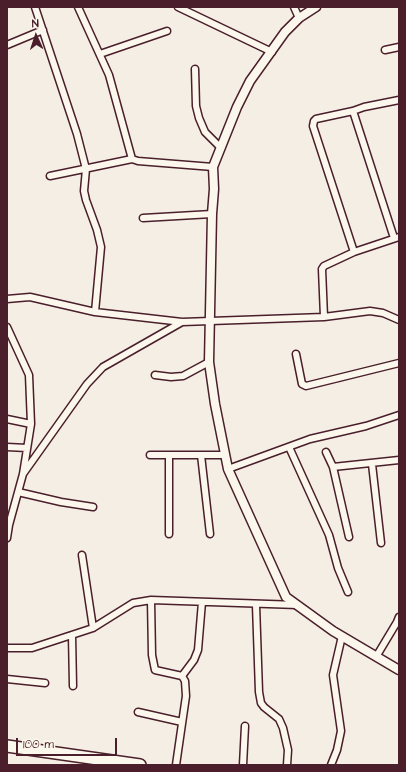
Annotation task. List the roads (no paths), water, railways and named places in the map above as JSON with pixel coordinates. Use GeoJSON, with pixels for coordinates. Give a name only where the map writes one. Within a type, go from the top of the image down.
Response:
{"type":"FeatureCollection","features":[{"type":"Feature","properties":{"kind":"highway"},"geometry":{"type":"LineString","coordinates":[[7,746],[140,765]]}},
{"type":"Feature","properties":{"kind":"street"},"geometry":{"type":"LineString","coordinates":[[35,7],[77,134],[86,169],[84,191],[101,246],[95,312]]}},
{"type":"Feature","properties":{"kind":"street"},"geometry":{"type":"LineString","coordinates":[[78,7],[110,75],[132,159]]}},
{"type":"Feature","properties":{"kind":"street"},"geometry":{"type":"LineString","coordinates":[[178,7],[272,52]]}},
{"type":"Feature","properties":{"kind":"street"},"geometry":{"type":"LineString","coordinates":[[294,7],[299,18]]}},
{"type":"Feature","properties":{"kind":"street"},"geometry":{"type":"LineString","coordinates":[[316,7],[299,18],[285,32],[250,81],[237,107],[214,167],[208,362],[228,468],[286,597],[342,636],[399,670]]}},
{"type":"Feature","properties":{"kind":"street"},"geometry":{"type":"LineString","coordinates":[[7,45],[43,30]]}},
{"type":"Feature","properties":{"kind":"street"},"geometry":{"type":"LineString","coordinates":[[100,54],[167,31]]}},
{"type":"Feature","properties":{"kind":"street"},"geometry":{"type":"LineString","coordinates":[[385,50],[399,47]]}},
{"type":"Feature","properties":{"kind":"street"},"geometry":{"type":"LineString","coordinates":[[195,69],[196,106],[199,118],[205,132],[221,148]]}},
{"type":"Feature","properties":{"kind":"street"},"geometry":{"type":"LineString","coordinates":[[354,252],[313,126],[314,121],[316,119],[353,111],[364,107],[399,100]]}},
{"type":"Feature","properties":{"kind":"street"},"geometry":{"type":"LineString","coordinates":[[324,317],[322,268],[354,252],[397,237],[353,111]]}},
{"type":"Feature","properties":{"kind":"street"},"geometry":{"type":"LineString","coordinates":[[50,176],[132,159],[138,161],[214,167]]}},
{"type":"Feature","properties":{"kind":"street"},"geometry":{"type":"LineString","coordinates":[[143,218],[212,214]]}},
{"type":"Feature","properties":{"kind":"street"},"geometry":{"type":"LineString","coordinates":[[7,299],[30,297],[95,312],[182,322],[324,317],[370,311],[383,313],[399,320]]}},
{"type":"Feature","properties":{"kind":"street"},"geometry":{"type":"LineString","coordinates":[[22,474],[87,384],[103,367],[182,322]]}},
{"type":"Feature","properties":{"kind":"street"},"geometry":{"type":"LineString","coordinates":[[7,327],[29,375],[31,424],[22,474],[7,538]]}},
{"type":"Feature","properties":{"kind":"street"},"geometry":{"type":"LineString","coordinates":[[296,354],[302,384],[306,386],[399,363]]}},
{"type":"Feature","properties":{"kind":"street"},"geometry":{"type":"LineString","coordinates":[[155,374],[171,377],[183,376],[208,362]]}},
{"type":"Feature","properties":{"kind":"street"},"geometry":{"type":"LineString","coordinates":[[228,468],[310,439],[366,426],[399,415]]}},
{"type":"Feature","properties":{"kind":"street"},"geometry":{"type":"LineString","coordinates":[[7,419],[31,424]]}},
{"type":"Feature","properties":{"kind":"street"},"geometry":{"type":"LineString","coordinates":[[7,447],[27,448]]}},
{"type":"Feature","properties":{"kind":"street"},"geometry":{"type":"LineString","coordinates":[[289,447],[329,534],[338,568],[348,592]]}},
{"type":"Feature","properties":{"kind":"street"},"geometry":{"type":"LineString","coordinates":[[326,452],[333,468],[349,537]]}},
{"type":"Feature","properties":{"kind":"street"},"geometry":{"type":"LineString","coordinates":[[150,455],[225,455]]}},
{"type":"Feature","properties":{"kind":"street"},"geometry":{"type":"LineString","coordinates":[[169,455],[169,534]]}},
{"type":"Feature","properties":{"kind":"street"},"geometry":{"type":"LineString","coordinates":[[201,455],[210,534]]}},
{"type":"Feature","properties":{"kind":"street"},"geometry":{"type":"LineString","coordinates":[[333,468],[399,460]]}},
{"type":"Feature","properties":{"kind":"street"},"geometry":{"type":"LineString","coordinates":[[372,464],[381,542]]}},
{"type":"Feature","properties":{"kind":"street"},"geometry":{"type":"LineString","coordinates":[[18,492],[61,502],[93,507]]}},
{"type":"Feature","properties":{"kind":"street"},"geometry":{"type":"LineString","coordinates":[[82,555],[92,628]]}},
{"type":"Feature","properties":{"kind":"street"},"geometry":{"type":"LineString","coordinates":[[7,648],[32,648],[72,635],[92,628],[133,603],[151,600],[256,605],[298,605]]}},
{"type":"Feature","properties":{"kind":"street"},"geometry":{"type":"LineString","coordinates":[[151,600],[152,655],[155,670],[182,676],[185,681],[186,696],[176,765]]}},
{"type":"Feature","properties":{"kind":"street"},"geometry":{"type":"LineString","coordinates":[[182,676],[194,660],[198,650],[202,602]]}},
{"type":"Feature","properties":{"kind":"street"},"geometry":{"type":"LineString","coordinates":[[256,605],[259,692],[261,702],[264,707],[279,719],[283,728],[288,750],[287,765]]}},
{"type":"Feature","properties":{"kind":"street"},"geometry":{"type":"LineString","coordinates":[[376,656],[398,622],[399,617]]}},
{"type":"Feature","properties":{"kind":"street"},"geometry":{"type":"LineString","coordinates":[[72,635],[73,686]]}},
{"type":"Feature","properties":{"kind":"street"},"geometry":{"type":"LineString","coordinates":[[331,765],[337,750],[341,731],[333,675],[342,636]]}},
{"type":"Feature","properties":{"kind":"street"},"geometry":{"type":"LineString","coordinates":[[7,679],[45,683]]}},
{"type":"Feature","properties":{"kind":"street"},"geometry":{"type":"LineString","coordinates":[[138,712],[182,722]]}},
{"type":"Feature","properties":{"kind":"street"},"geometry":{"type":"LineString","coordinates":[[243,765],[245,726]]}}]}
